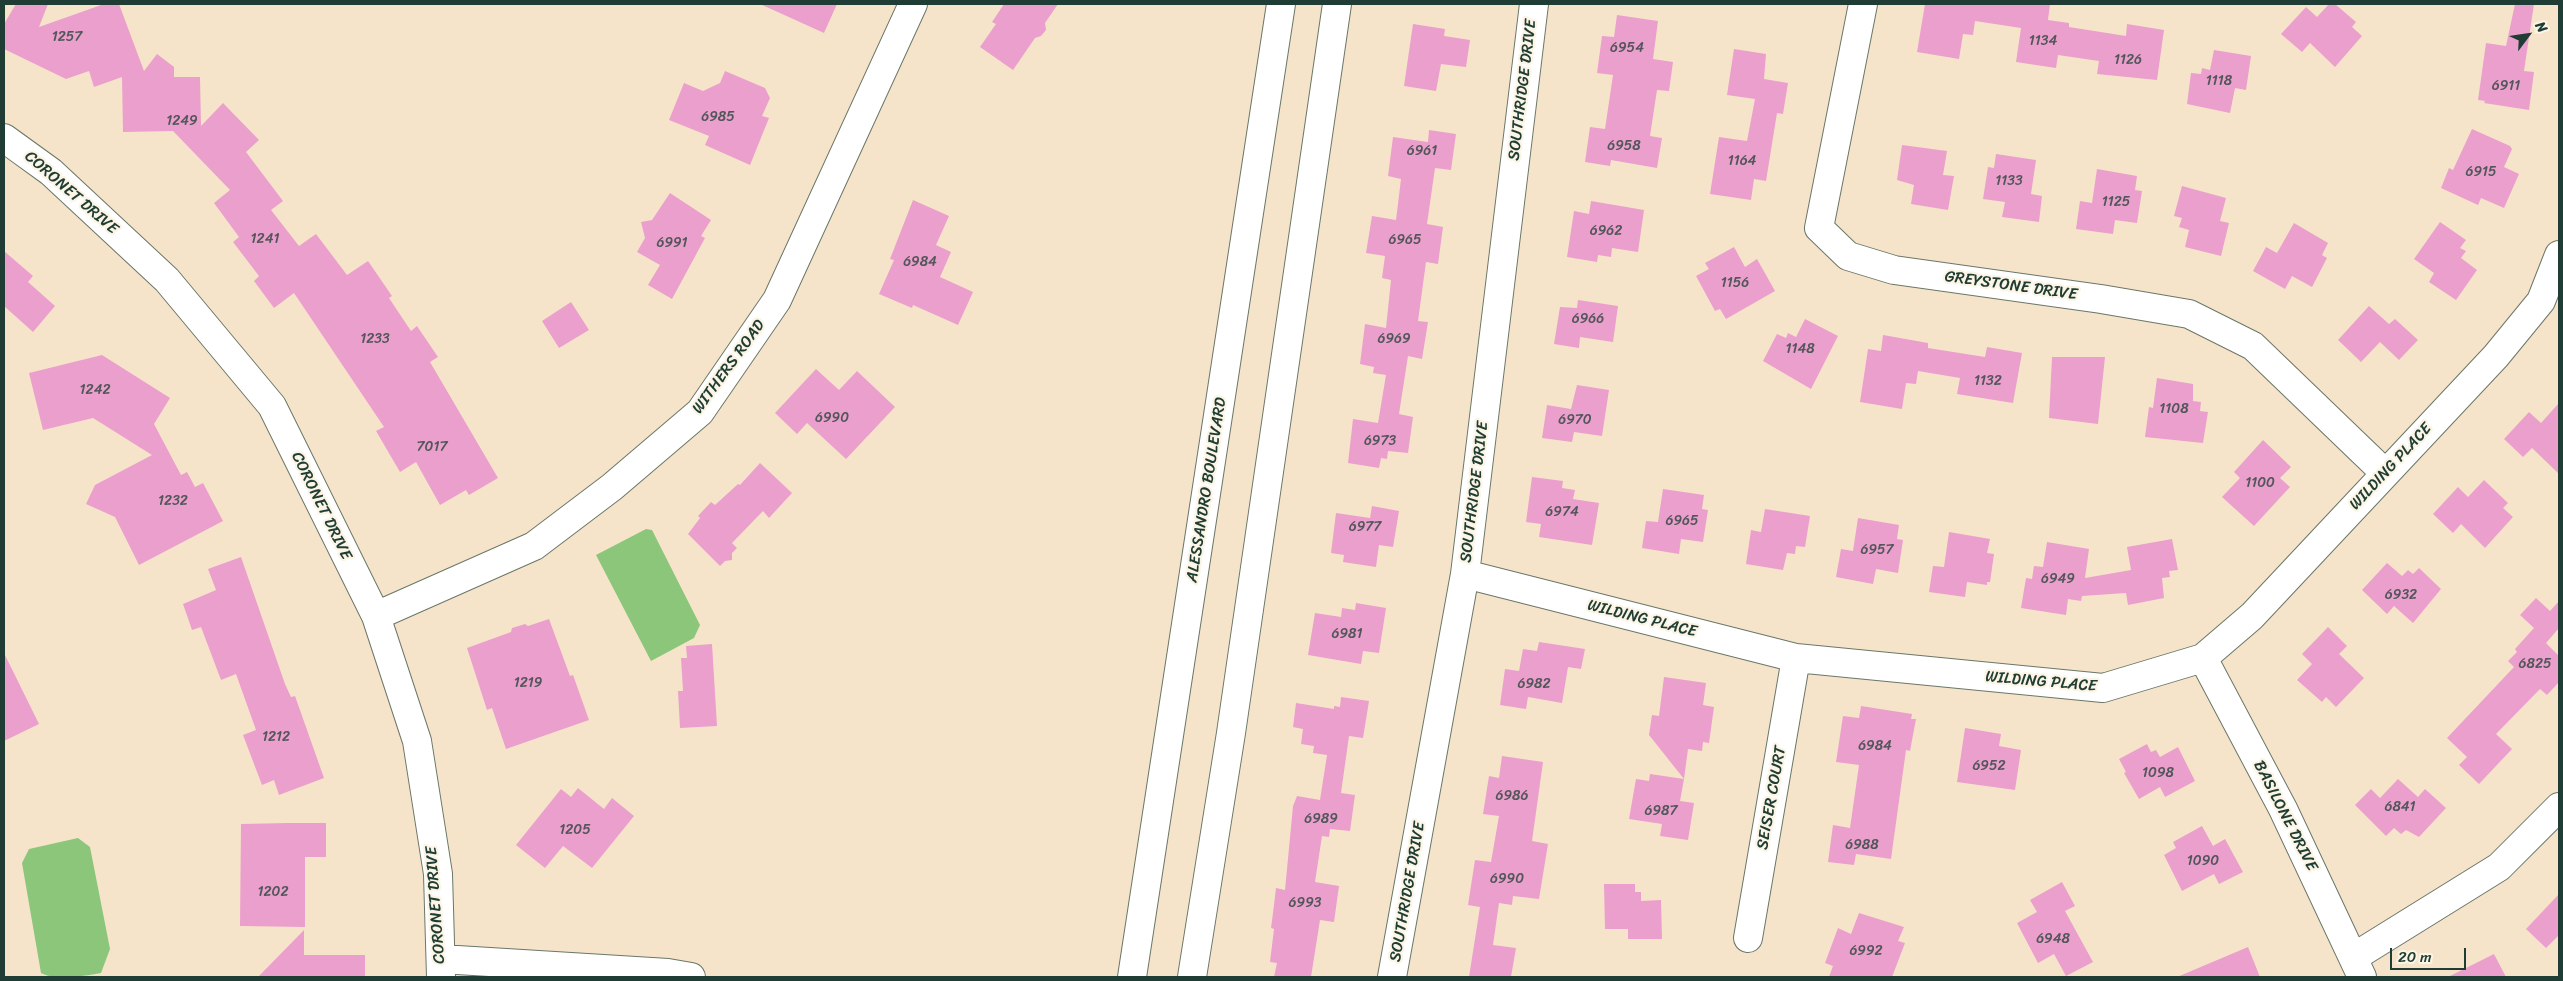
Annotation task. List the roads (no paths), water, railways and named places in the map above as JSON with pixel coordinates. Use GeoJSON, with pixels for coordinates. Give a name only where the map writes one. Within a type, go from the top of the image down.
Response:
{"type":"FeatureCollection","features":[{"type":"Feature","properties":{"kind":"street","name":"WITHERS ROAD"},"geometry":{"type":"LineString","coordinates":[[376,616],[534,546],[612,487],[700,412],[777,300],[913,4]]}},
{"type":"Feature","properties":{"kind":"street","name":"ALESSANDRO BOULEVARD"},"geometry":{"type":"LineString","coordinates":[[1132,977],[1282,4]]}},
{"type":"Feature","properties":{"kind":"street"},"geometry":{"type":"LineString","coordinates":[[1192,977],[1232,723],[1337,4]]}},
{"type":"Feature","properties":{"kind":"street","name":"SOUTHRIDGE DRIVE"},"geometry":{"type":"LineString","coordinates":[[1392,977],[1465,574],[1534,4]]}},
{"type":"Feature","properties":{"kind":"street","name":"GREYSTONE DRIVE"},"geometry":{"type":"LineString","coordinates":[[1863,4],[1819,228],[1848,256],[1894,270],[2101,299],[2189,314],[2253,346],[2385,473]]}},
{"type":"Feature","properties":{"kind":"street","name":"CORONET DRIVE"},"geometry":{"type":"LineString","coordinates":[[4,138],[51,172],[167,280],[272,406],[376,616],[416,741],[438,874],[441,968]]}},
{"type":"Feature","properties":{"kind":"street","name":"WILDING PLACE"},"geometry":{"type":"LineString","coordinates":[[1465,574],[1796,658],[2103,688],[2202,658],[2252,616],[2496,356],[2541,300],[2559,255]]}},
{"type":"Feature","properties":{"kind":"street","name":"SEISER COURT"},"geometry":{"type":"LineString","coordinates":[[1748,938],[1796,658]]}},
{"type":"Feature","properties":{"kind":"street","name":"BASILONE DRIVE"},"geometry":{"type":"LineString","coordinates":[[2202,658],[2284,808],[2358,967]]}},
{"type":"Feature","properties":{"kind":"street"},"geometry":{"type":"LineString","coordinates":[[2358,967],[2499,867],[2559,807]]}},
{"type":"Feature","properties":{"kind":"street"},"geometry":{"type":"LineString","coordinates":[[441,968],[668,973],[691,977]]}}]}
